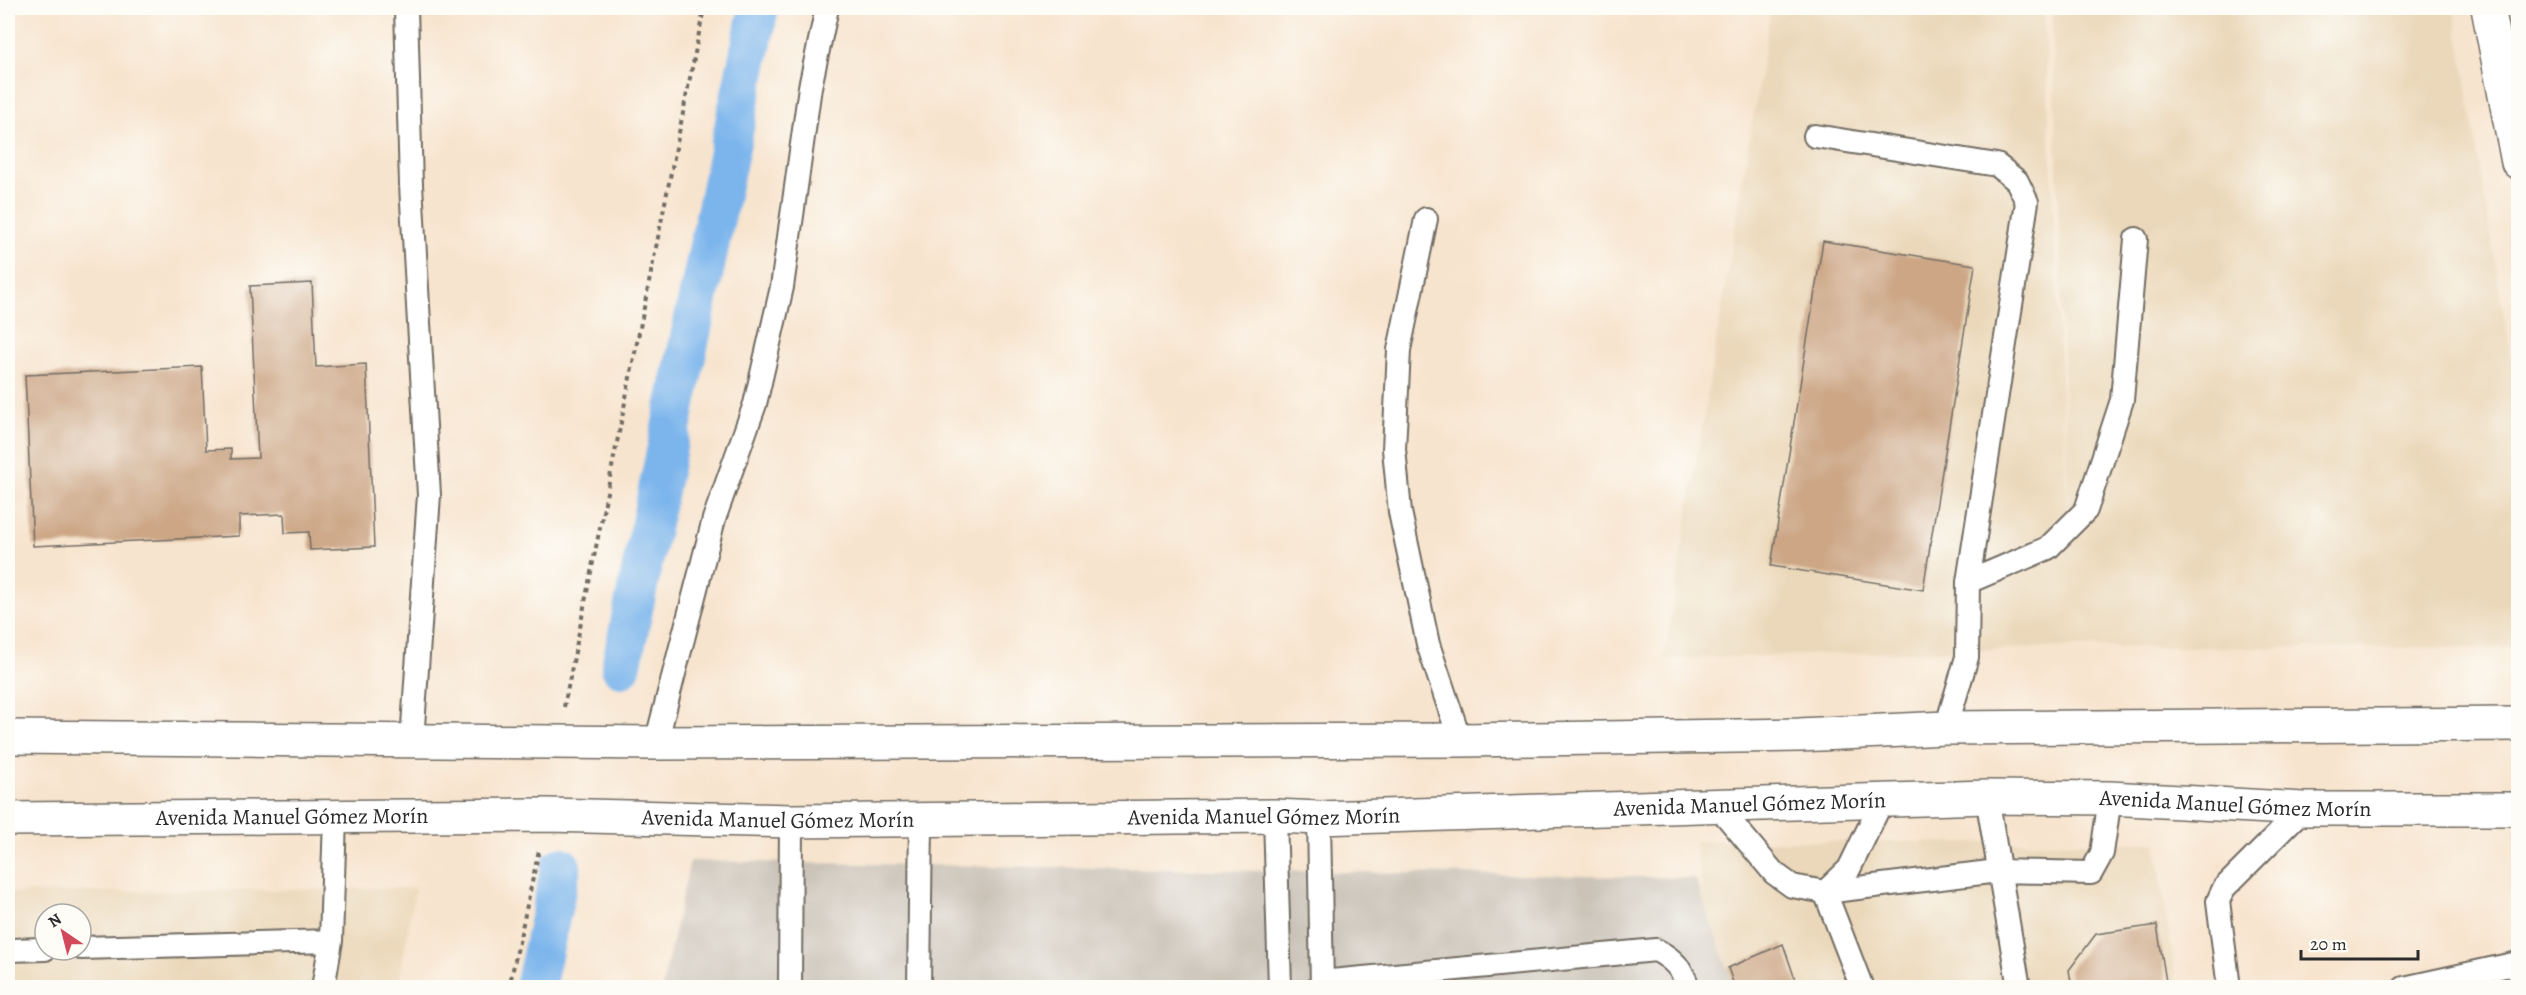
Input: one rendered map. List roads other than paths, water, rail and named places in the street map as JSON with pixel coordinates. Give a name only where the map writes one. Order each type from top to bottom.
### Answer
[{"type":"main road","points":[[2488,8],[2518,162]]},
{"type":"main road","points":[[8,736],[656,743],[1460,740],[1799,735],[1946,728],[2518,724]]},
{"type":"main road","name":"Avenida Manuel Gómez Morín","points":[[8,819],[547,815],[791,821],[921,818],[1275,816],[1319,818],[1987,797],[2110,798],[2303,808],[2518,809]]},
{"type":"lane","points":[[406,8],[411,184],[429,495],[412,741]]},
{"type":"lane","points":[[656,743],[714,519],[755,404],[782,287],[810,87],[827,8]]},
{"type":"lane","points":[[1815,136],[1997,165],[2017,181],[2027,202],[1968,582],[1967,657],[1946,728]]},
{"type":"lane","points":[[1426,219],[1399,350],[1394,449],[1400,512],[1428,644],[1460,740]]},
{"type":"lane","points":[[1968,582],[2048,548],[2086,510],[2122,400],[2136,239]]},
{"type":"lane","points":[[1987,797],[2019,987]]},
{"type":"lane","points":[[1717,805],[1774,873],[1792,886],[1825,892],[1998,871],[2091,873],[2102,853],[2110,798]]},
{"type":"lane","points":[[1825,892],[1849,869],[1882,801]]},
{"type":"lane","points":[[2229,987],[2218,901],[2224,888],[2303,808]]},
{"type":"lane","points":[[1275,816],[1280,987]]},
{"type":"lane","points":[[323,987],[331,941],[335,817]]},
{"type":"lane","points":[[919,987],[921,818]]},
{"type":"lane","points":[[1319,818],[1322,985],[1656,950],[1671,958],[1682,972],[1688,987]]},
{"type":"lane","points":[[790,987],[791,821]]},
{"type":"lane","points":[[1825,892],[1862,987]]},
{"type":"lane","points":[[93,948],[331,941]]},
{"type":"lane","points":[[8,950],[33,949]]},
{"type":"lane","points":[[2404,987],[2518,963]]},
{"type":"waterway","points":[[621,667],[759,8]]},
{"type":"waterway","points":[[535,988],[561,867]]}]
